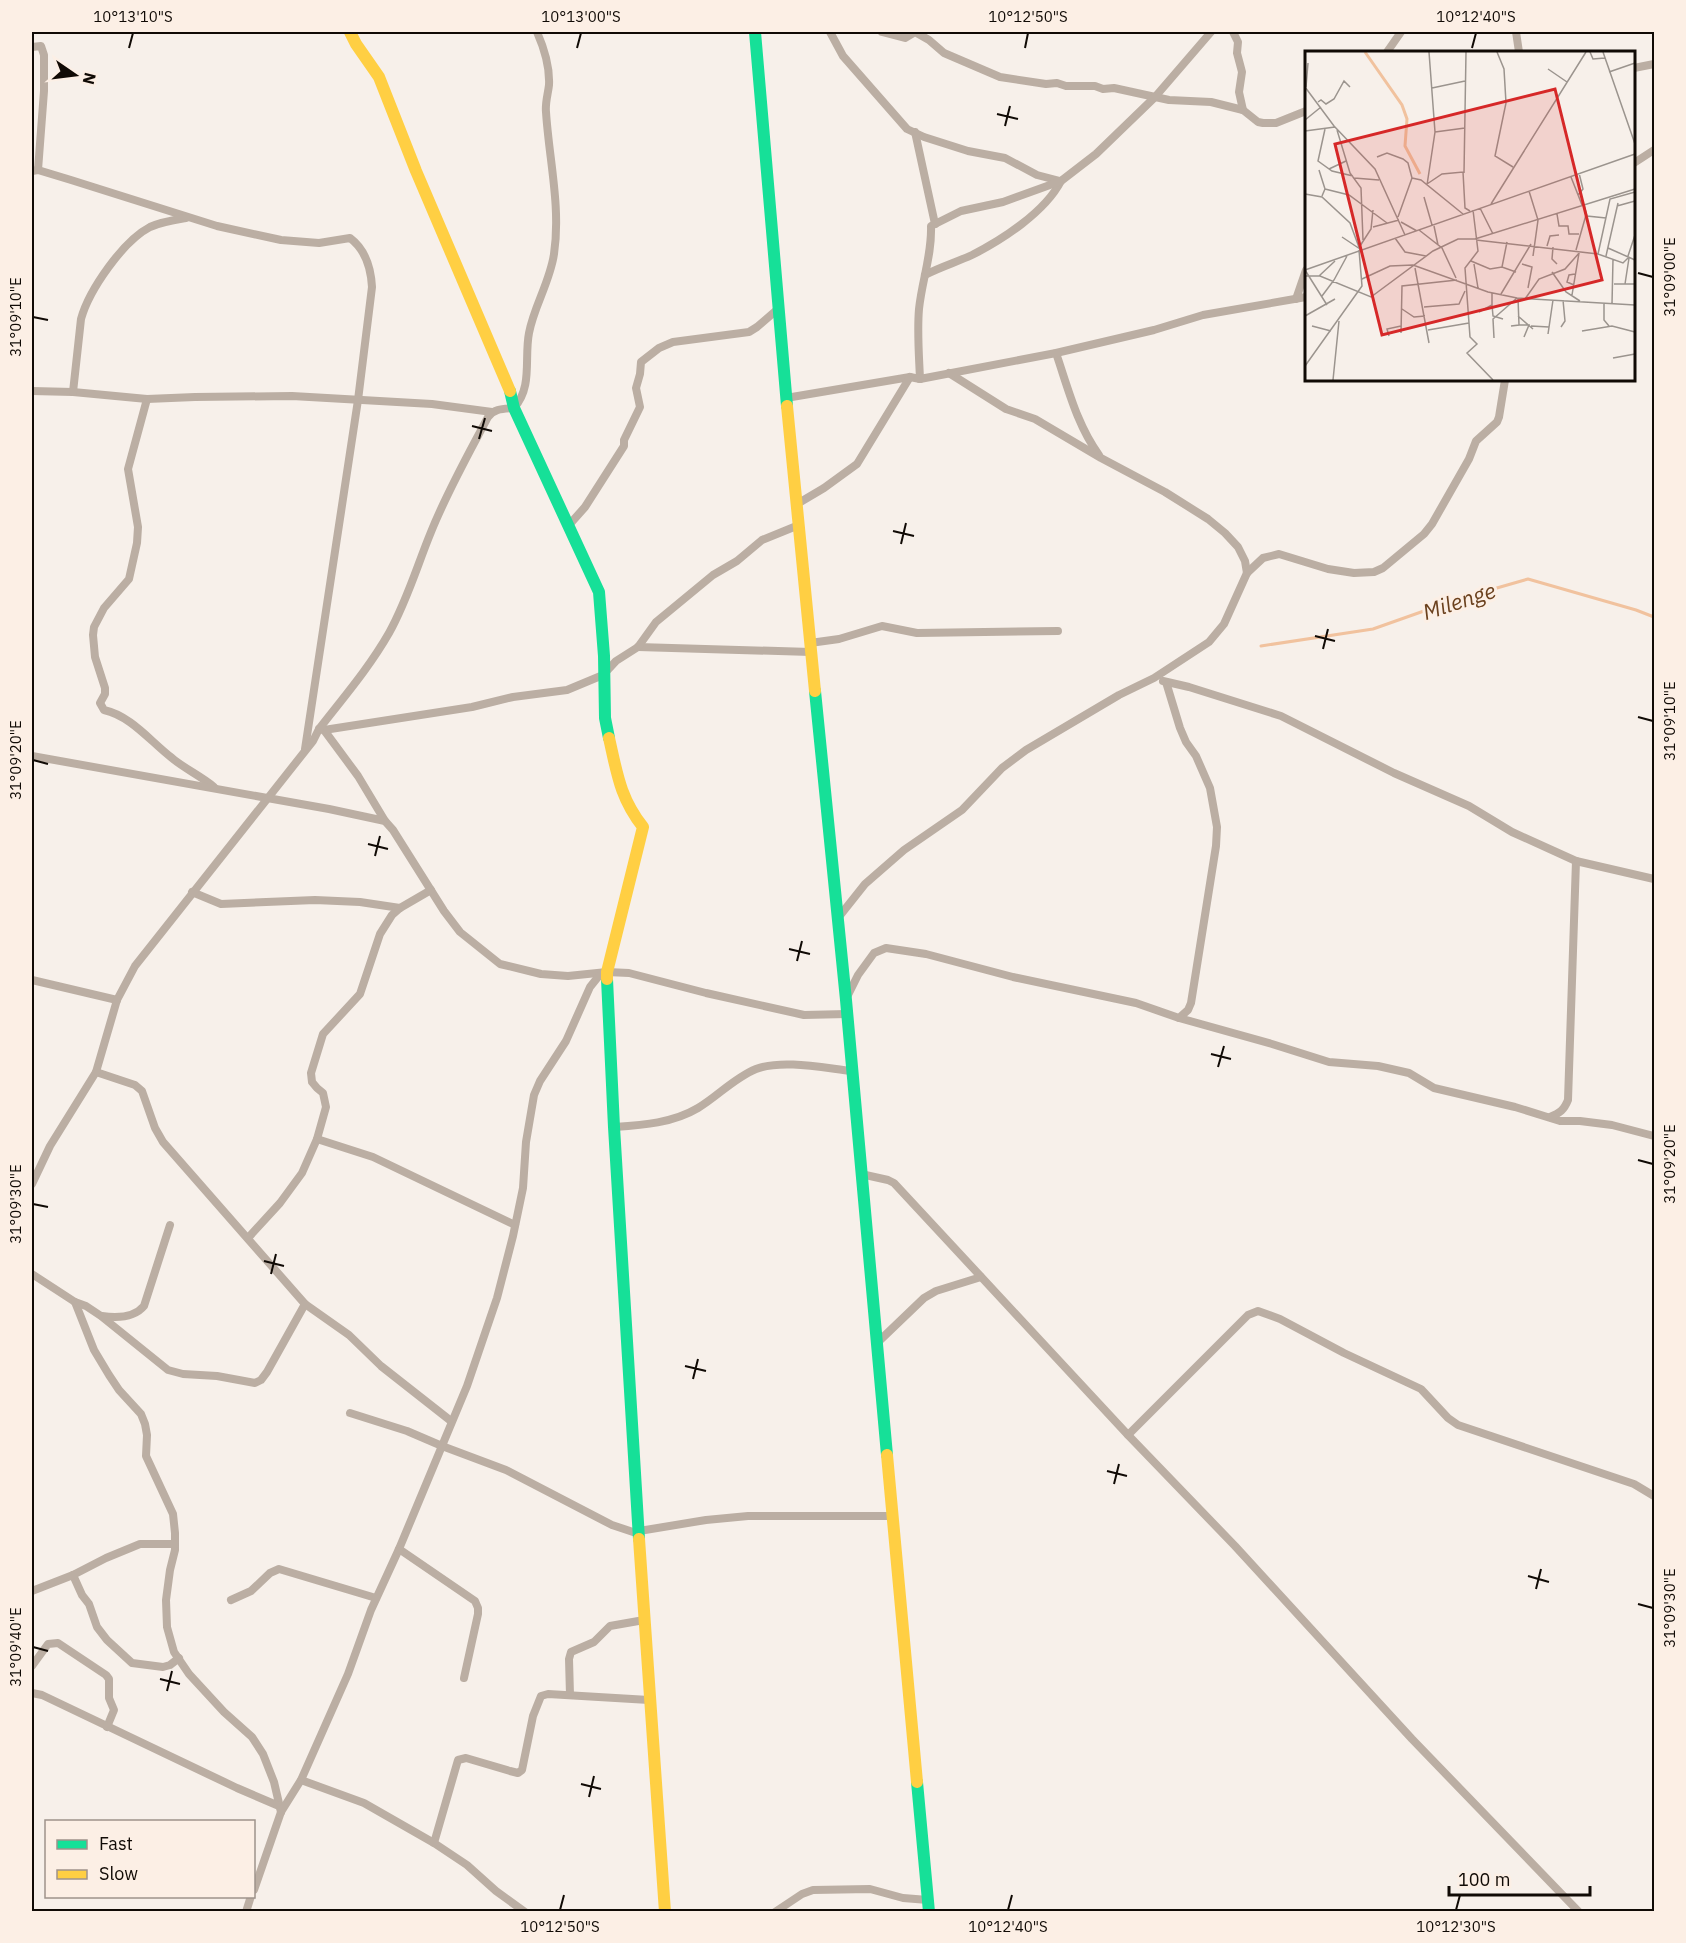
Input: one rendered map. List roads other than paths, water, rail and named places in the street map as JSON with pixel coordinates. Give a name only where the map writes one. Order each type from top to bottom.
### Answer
[{"type":"street","points":[[350,32],[387,95],[416,171],[509,386],[514,408],[599,592],[605,718],[621,790],[631,812],[643,827],[607,972],[614,1127],[649,1700],[665,1911]]},
{"type":"street","points":[[32,391],[73,392],[147,399],[195,396],[292,396],[432,404],[492,412],[514,408],[524,392],[528,335],[551,268],[556,233],[546,112],[549,71],[537,32]]},
{"type":"street","points":[[745,32],[756,37],[786,398],[846,1000],[929,1906],[870,1889],[813,1890],[802,1894],[775,1911]]},
{"type":"street","points":[[830,32],[843,56],[907,129],[968,151],[1005,158],[1037,175],[1061,181]]},
{"type":"street","points":[[882,32],[905,38],[915,32],[944,53],[1000,77],[1066,86],[1114,88],[1169,100],[1212,102],[1243,110],[1258,122],[1269,123],[1283,120],[1305,111]]},
{"type":"street","points":[[920,379],[918,324],[930,254],[931,226],[961,211],[1003,202],[1061,181],[1096,154],[1155,97],[1211,32]]},
{"type":"street","points":[[1233,32],[1238,42],[1237,53],[1242,72],[1239,92],[1243,110]]},
{"type":"street","points":[[1388,51],[1401,32]]},
{"type":"street","points":[[1516,32],[1519,51]]},
{"type":"street","points":[[32,47],[41,46],[44,55],[44,90],[35,171],[188,217],[281,240],[319,243],[350,238],[356,243],[371,270],[372,287],[358,400],[305,750]]},
{"type":"street","points":[[1635,68],[1654,64]]},
{"type":"street","points":[[915,132],[935,224]]},
{"type":"street","points":[[1635,162],[1654,150]]},
{"type":"street","points":[[925,275],[972,255],[1005,235],[1046,202],[1061,181]]},
{"type":"street","points":[[73,392],[81,319],[84,308],[100,282],[124,246],[139,234],[163,222],[188,217]]},
{"type":"street","points":[[1296,299],[1305,273]]},
{"type":"street","points":[[786,398],[910,377],[920,379],[1056,353],[1154,330],[1203,315],[1305,297]]},
{"type":"street","points":[[569,525],[585,507],[624,446],[624,440],[640,407],[636,388],[641,362],[659,348],[673,342],[749,332],[779,308]]},
{"type":"street","points":[[1056,353],[1081,425],[1089,442],[1101,458]]},
{"type":"street","points":[[949,373],[1006,409],[1035,418],[1208,519],[1238,547],[1245,561],[1247,573]]},
{"type":"street","points":[[796,504],[824,488],[857,464],[910,377]]},
{"type":"street","points":[[838,918],[865,884],[904,850],[962,810],[1002,768],[1026,750],[1119,695],[1154,678],[1216,635],[1224,624],[1247,573],[1263,558],[1279,554],[1328,569],[1354,573],[1374,572],[1383,568],[1424,534],[1432,524],[1469,459],[1476,441],[1497,422],[1504,381]]},
{"type":"street","points":[[147,399],[128,470],[138,527],[129,579],[104,608],[94,627],[95,657],[105,688],[105,694],[100,703],[104,710],[125,718],[173,760],[198,774],[216,789]]},
{"type":"street","points":[[32,1184],[50,1146],[96,1072],[117,1000],[135,966],[313,741],[372,661],[389,633],[406,600],[439,512],[492,412]]},
{"type":"street","points":[[321,730],[472,708],[513,697],[567,690],[603,675],[616,661],[638,647],[656,622],[713,575],[737,561],[762,540],[799,525]]},
{"type":"street","points":[[638,647],[811,648],[882,627],[917,633],[1058,632]]},
{"type":"street","points":[[1154,678],[1281,716],[1394,773],[1470,806],[1512,832],[1576,861],[1654,879]]},
{"type":"street","points":[[1166,682],[1180,728],[1210,788],[1217,827],[1191,1003],[1188,1010],[1179,1018]]},
{"type":"street","points":[[321,730],[358,776],[385,821],[460,932],[500,964],[522,971],[559,976],[607,972],[629,973],[804,1015],[847,1014]]},
{"type":"street","points":[[32,756],[385,821]]},
{"type":"street","points":[[1550,1117],[1565,1108],[1568,1100],[1576,861]]},
{"type":"street","points":[[248,1239],[280,1203],[302,1173],[318,1139],[326,1107],[323,1093],[312,1082],[311,1073],[323,1034],[360,994],[380,934],[392,915],[431,890]]},
{"type":"street","points":[[192,892],[221,904],[315,900],[360,902],[400,908]]},
{"type":"street","points":[[846,1000],[858,975],[874,953],[886,948],[926,954],[1013,977],[1115,999],[1329,1062],[1378,1066],[1409,1073],[1434,1088],[1560,1121],[1612,1125],[1654,1136]]},
{"type":"street","points":[[255,1887],[280,1809],[301,1780],[348,1674],[376,1598],[399,1549],[467,1386],[497,1298],[515,1225],[523,1188],[526,1142],[534,1095],[540,1081],[566,1041],[590,987],[598,977],[607,972]]},
{"type":"street","points":[[32,980],[117,1000]]},
{"type":"street","points":[[614,1127],[658,1123],[679,1117],[699,1108],[756,1069],[788,1065],[852,1071]]},
{"type":"street","points":[[96,1072],[135,1085],[142,1091],[162,1142],[305,1304],[349,1335],[381,1366],[451,1421]]},
{"type":"street","points":[[318,1139],[373,1157],[515,1225]]},
{"type":"street","points":[[861,1174],[894,1183],[1128,1435],[1235,1546],[1412,1739],[1579,1911]]},
{"type":"street","points":[[101,1316],[124,1316],[141,1310],[170,1225]]},
{"type":"street","points":[[32,1274],[75,1302],[87,1306],[168,1370],[255,1383],[261,1380],[267,1372],[305,1304]]},
{"type":"street","points":[[876,1344],[924,1298],[936,1291],[981,1277]]},
{"type":"street","points":[[75,1302],[94,1350],[119,1390],[141,1414],[145,1424],[146,1456],[172,1514],[175,1544],[168,1590],[167,1627],[174,1652],[189,1674],[224,1712],[252,1737],[263,1754],[274,1782],[280,1809]]},
{"type":"street","points":[[1128,1435],[1248,1314],[1258,1311],[1280,1319],[1344,1353],[1421,1389],[1448,1418],[1458,1425],[1601,1472],[1634,1484],[1654,1496]]},
{"type":"street","points":[[350,1413],[407,1431],[506,1470],[612,1525],[633,1532],[639,1529],[748,1516],[893,1516]]},
{"type":"street","points":[[32,1591],[140,1544],[175,1544]]},
{"type":"street","points":[[399,1549],[476,1601],[478,1614],[464,1678]]},
{"type":"street","points":[[231,1600],[251,1591],[270,1573],[279,1569],[376,1598]]},
{"type":"street","points":[[73,1575],[89,1604],[97,1627],[107,1640],[132,1663],[163,1666],[170,1665],[178,1658]]},
{"type":"street","points":[[570,1695],[569,1659],[571,1652],[594,1642],[610,1626],[645,1620]]},
{"type":"street","points":[[32,1666],[48,1644],[58,1643],[106,1675],[109,1679],[109,1698],[114,1710],[107,1727]]},
{"type":"street","points":[[32,1693],[42,1695],[280,1809]]},
{"type":"street","points":[[434,1843],[458,1760],[466,1758],[518,1773],[522,1770],[533,1716],[541,1696],[548,1694],[649,1700]]},
{"type":"street","points":[[301,1780],[364,1803],[434,1843],[467,1865],[496,1891],[525,1911]]},
{"type":"waterway","name":"Milenge","points":[[1261,646],[1373,629],[1455,600],[1528,579],[1654,617]]}]
